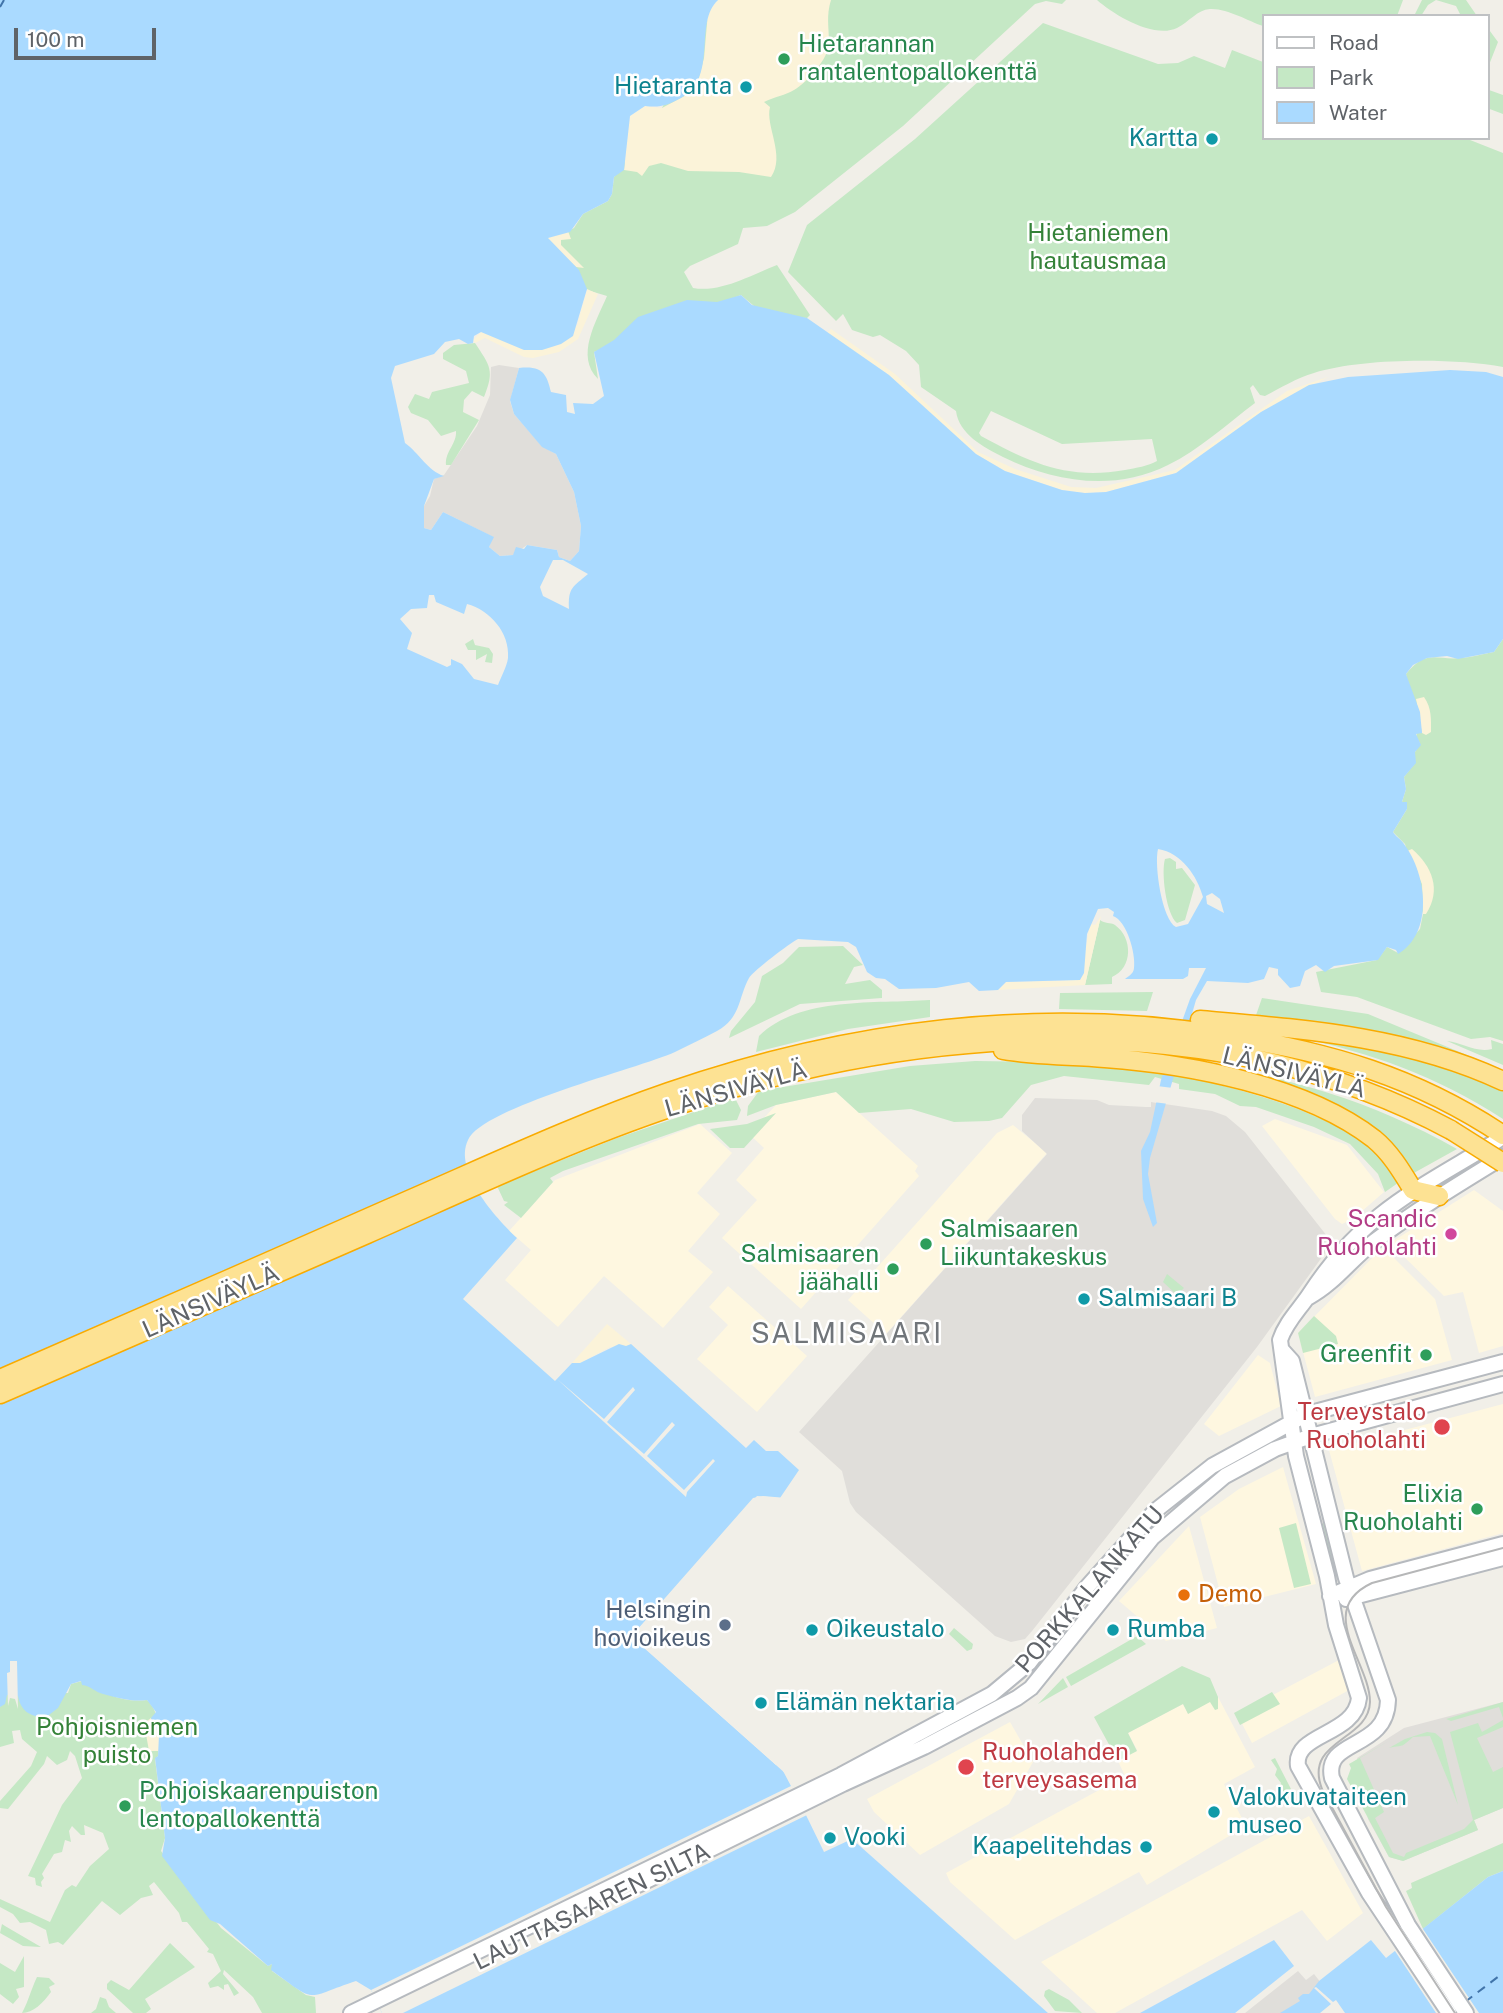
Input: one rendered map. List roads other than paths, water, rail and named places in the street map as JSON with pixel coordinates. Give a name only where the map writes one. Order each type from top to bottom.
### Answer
[{"type":"highway","points":[[1055,1022],[1130,1017],[1326,1033],[1422,1050],[1503,1081]]},
{"type":"highway","name":"LÄNSIVÄYLÄ","points":[[0,1394],[667,1093],[790,1056],[915,1032],[1055,1022],[1158,1026],[1305,1050],[1381,1071],[1474,1115],[1503,1136]]},
{"type":"highway","name":"LÄNSIVÄYLÄ","points":[[0,1380],[488,1173],[723,1091],[867,1058],[972,1045],[1104,1041],[1254,1059],[1373,1092],[1451,1130],[1503,1163]]},
{"type":"highway","points":[[972,1045],[1025,1054],[1108,1058],[1163,1065],[1276,1091],[1335,1115],[1376,1141],[1398,1166],[1413,1190],[1439,1196]]},
{"type":"main road","points":[[1465,2013],[1402,1929],[1369,1893],[1297,1763],[1303,1748],[1348,1721],[1357,1710],[1358,1690],[1331,1599],[1295,1441],[1282,1350],[1283,1330],[1348,1241],[1379,1213],[1503,1136]]},
{"type":"main road","points":[[1308,1297],[1323,1289],[1371,1244],[1439,1196],[1503,1157]]},
{"type":"main road","points":[[1282,1350],[1292,1361],[1307,1414],[1328,1514],[1386,1688],[1387,1717],[1377,1730],[1336,1756],[1331,1774],[1402,1929],[1449,2013]]},
{"type":"main road","name":"PORKKALANKATU","points":[[802,1799],[1010,1682],[1029,1663],[1138,1527],[1213,1466],[1307,1414],[1503,1362]]},
{"type":"main road","name":"PORKKALANKATU","points":[[802,1799],[924,1747],[1031,1688],[1152,1538],[1177,1514],[1225,1476],[1295,1441],[1503,1384]]},
{"type":"main road","points":[[1331,1599],[1490,1547]]},
{"type":"main road","points":[[1352,1592],[1503,1558]]},
{"type":"main road","name":"LAUTTASAAREN SILTA","points":[[351,2013],[376,2008],[802,1799]]},
{"type":"water","points":[[0,0],[718,0],[707,22],[703,64],[692,89],[672,102],[660,106],[645,106],[630,116],[624,170],[614,177],[612,194],[608,201],[583,214],[570,232],[548,238],[579,270],[587,289],[573,336],[561,344],[542,350],[524,350],[481,332],[474,336],[473,343],[468,344],[459,339],[445,342],[434,354],[395,366],[391,378],[405,443],[433,470],[444,476],[434,479],[424,506],[424,528],[431,530],[443,512],[494,537],[489,547],[500,556],[513,555],[516,547],[524,549],[527,545],[557,550],[559,557],[570,561],[579,551],[581,526],[574,492],[556,454],[542,447],[514,414],[510,400],[519,368],[534,368],[543,373],[551,392],[566,395],[567,412],[575,414],[573,403],[593,404],[604,396],[594,352],[614,340],[638,317],[687,300],[717,302],[741,295],[752,305],[807,318],[889,375],[976,454],[1005,471],[1062,490],[1085,493],[1106,492],[1176,473],[1261,412],[1309,385],[1348,377],[1450,370],[1486,372],[1503,377],[1503,639],[1494,652],[1458,659],[1447,656],[1427,658],[1413,665],[1406,674],[1420,712],[1422,733],[1416,734],[1421,745],[1415,752],[1416,763],[1404,777],[1406,789],[1402,802],[1407,802],[1407,809],[1393,832],[1412,856],[1422,886],[1422,918],[1417,932],[1410,944],[1398,954],[1396,950],[1387,947],[1378,960],[1334,966],[1325,972],[1316,965],[1305,971],[1300,986],[1290,988],[1278,975],[1278,969],[1269,967],[1264,979],[1248,983],[1207,981],[1196,1000],[1150,1158],[1148,1174],[1157,1223],[1153,1227],[1143,1199],[1141,1151],[1150,1132],[1161,1080],[1190,999],[1206,968],[1189,968],[1188,976],[1183,979],[1125,979],[1134,970],[1132,947],[1122,924],[1108,908],[1098,909],[1087,934],[1084,973],[1080,980],[1006,982],[998,990],[979,991],[969,982],[936,988],[899,989],[885,979],[876,978],[867,972],[856,947],[848,942],[798,939],[752,974],[745,985],[735,1014],[717,1031],[675,1052],[530,1102],[480,1127],[468,1140],[466,1166],[471,1179],[498,1219],[517,1238],[463,1299],[555,1381],[572,1363],[580,1363],[619,1344],[631,1344],[746,1448],[754,1440],[766,1451],[778,1451],[799,1470],[780,1498],[757,1496],[637,1631],[636,1640],[786,1774],[824,1852],[852,1839],[1048,2013],[382,2013],[371,1990],[356,1981],[319,1994],[305,1993],[271,1970],[272,1964],[268,1966],[220,1924],[210,1920],[162,1856],[165,1838],[155,1758],[158,1756],[159,1735],[151,1718],[156,1712],[147,1700],[130,1700],[103,1694],[82,1685],[81,1681],[71,1684],[58,1708],[45,1718],[27,1712],[18,1696],[7,1695],[5,1704],[0,1707]],"holes":[[[553,560],[563,560],[588,574],[572,588],[569,609],[543,596],[540,587]],[[429,595],[434,595],[436,602],[464,614],[467,604],[491,617],[502,632],[508,649],[508,658],[498,685],[474,679],[462,664],[451,659],[451,665],[447,667],[407,649],[412,633],[400,619],[411,609],[427,608]],[[1158,849],[1174,855],[1197,881],[1203,897],[1188,924],[1176,927],[1167,914],[1160,891]],[[1212,893],[1220,899],[1224,913],[1207,904],[1206,896]]]},
{"type":"water","points":[[1503,1871],[1503,2013],[1280,2013],[1300,2001],[1298,1998],[1303,1994],[1309,1994],[1319,1981],[1371,1940],[1386,1958],[1488,1877]]},
{"type":"water","points":[[1274,1940],[1294,1966],[1235,2013],[1140,2013]]},
{"type":"tram line","points":[[1455,2013],[1386,1907],[1322,1789],[1319,1773],[1321,1760],[1359,1725],[1367,1715],[1370,1702],[1368,1687],[1349,1638],[1346,1622],[1347,1607],[1355,1594],[1372,1583],[1503,1548]]},
{"type":"place","name":"Hietarannan rantalentopallokenttä","points":[[784,59]]},
{"type":"place","name":"Hietaranta","points":[[746,87]]},
{"type":"place","name":"Kartta","points":[[1212,139]]},
{"type":"place","name":"Scandic Ruoholahti","points":[[1451,1234]]},
{"type":"place","name":"Salmisaaren Liikuntakeskus","points":[[926,1244]]},
{"type":"place","name":"Salmisaaren jäähalli","points":[[893,1269]]},
{"type":"place","name":"Salmisaari B","points":[[1084,1299]]},
{"type":"place","name":"Greenfit","points":[[1426,1355]]},
{"type":"place","name":"Terveystalo Ruoholahti","points":[[1442,1427]]},
{"type":"place","name":"Elixia Ruoholahti","points":[[1477,1509]]},
{"type":"place","name":"Demo","points":[[1184,1595]]},
{"type":"place","name":"Helsingin hovioikeus","points":[[725,1625]]},
{"type":"place","name":"Oikeustalo","points":[[812,1630]]},
{"type":"place","name":"Rumba","points":[[1113,1630]]},
{"type":"place","name":"Elämän nektaria","points":[[761,1703]]},
{"type":"place","name":"Ruoholahden terveysasema","points":[[966,1767]]},
{"type":"place","name":"Pohjoiskaarenpuiston lentopallokenttä","points":[[125,1806]]},
{"type":"place","name":"Valokuvataiteen museo","points":[[1214,1812]]},
{"type":"place","name":"Vooki","points":[[830,1838]]},
{"type":"place","name":"Kaapelitehdas","points":[[1146,1847]]},
{"type":"district","name":"SALMISAARI","points":[[847,1334]]},
{"type":"park label","name":"Hietaniemen hautausmaa","points":[[1098,248]]},
{"type":"park label","name":"Pohjoisniemen puisto","points":[[117,1742]]}]
